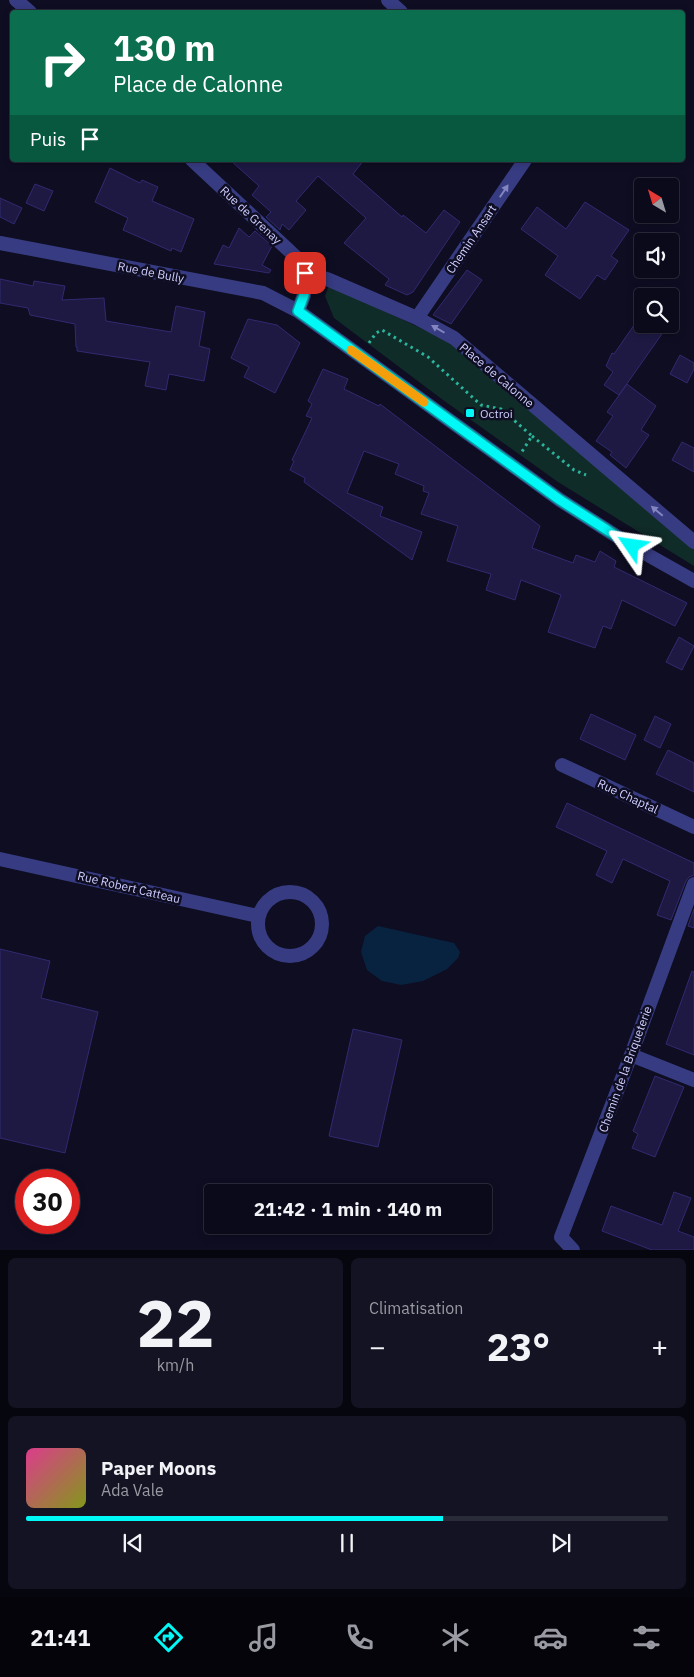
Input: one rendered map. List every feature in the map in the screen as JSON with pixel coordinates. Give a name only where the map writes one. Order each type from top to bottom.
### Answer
[{"type":"street","points":[[16,0],[28,10]]},
{"type":"street","points":[[388,0],[399,10]]},
{"type":"street","name":"Rue de Grenay","points":[[194,162],[296,257],[305,273]]},
{"type":"street","name":"Chemin Ansart","points":[[417,318],[524,162]]},
{"type":"street","name":"Rue de Bully","points":[[0,243],[263,293],[298,311],[560,500],[694,581]]},
{"type":"street","points":[[298,311],[304,295],[305,273]]},
{"type":"street","name":"Place de Calonne","points":[[305,273],[327,279],[417,318],[454,338],[694,542]]},
{"type":"street","name":"Rue Chaptal","points":[[562,765],[694,827]]},
{"type":"street","name":"Rue Robert Catteau","points":[[0,859],[258,916]]},
{"type":"street","name":"Chemin de la Briqueterie","points":[[573,1250],[561,1237],[694,884]]},
{"type":"street","points":[[290,891],[304,894],[315,903],[322,916],[321,931],[315,944],[304,953],[290,956],[275,953],[264,944],[258,931],[258,916],[264,903],[276,894],[290,891]]},
{"type":"street","points":[[631,1055],[694,1080]]},
{"type":"path","points":[[359,355],[376,333],[382,330],[428,356],[481,405],[502,409],[532,436],[512,466]]},
{"type":"green space","points":[[329,285],[450,342],[694,548],[694,566],[558,482],[443,400],[334,318],[325,296]]},
{"type":"water","points":[[378,926],[454,943],[460,952],[458,958],[447,969],[423,981],[401,985],[382,981],[367,970],[361,952],[365,936]]},
{"type":"building","points":[[232,162],[362,162],[353,174],[402,217],[403,215],[426,233],[444,210],[460,222],[413,292],[407,295],[385,285],[389,279],[344,243],[366,218],[318,176],[296,201],[306,210],[289,230],[282,224],[280,230],[266,217],[271,212],[252,195],[259,186]]},
{"type":"building","points":[[110,168],[140,183],[142,180],[158,187],[152,201],[194,219],[181,252],[172,248],[171,251],[123,230],[128,218],[95,202]]},
{"type":"building","points":[[35,184],[53,191],[44,211],[26,203]]},
{"type":"building","points":[[0,198],[22,208],[14,224],[0,217]]},
{"type":"building","points":[[585,202],[629,230],[611,256],[618,261],[605,280],[597,275],[580,299],[545,275],[558,256],[521,229],[537,207],[566,229]]},
{"type":"building","points":[[239,228],[249,237],[255,231],[272,246],[262,265],[271,270],[269,273],[214,264],[223,245],[229,248]]},
{"type":"building","points":[[467,270],[482,280],[451,324],[433,315]]},
{"type":"building","points":[[0,279],[33,286],[34,281],[65,286],[62,300],[104,298],[106,321],[171,332],[176,306],[205,312],[199,346],[210,349],[204,381],[169,374],[166,390],[145,386],[150,362],[77,351],[75,324],[30,315],[28,308],[0,303]]},
{"type":"building","points":[[248,319],[277,325],[300,343],[275,393],[244,377],[249,367],[231,358]]},
{"type":"building","points":[[634,325],[634,333],[663,333],[619,395],[604,385],[613,372],[606,366],[612,353],[614,354]]},
{"type":"building","points":[[680,355],[694,363],[694,369],[687,383],[670,374]]},
{"type":"building","points":[[323,369],[348,379],[344,389],[379,406],[380,404],[540,526],[532,548],[573,563],[576,555],[595,562],[600,551],[616,561],[614,567],[687,603],[675,626],[622,600],[611,629],[603,626],[595,648],[548,632],[561,595],[521,580],[515,600],[486,590],[491,574],[447,561],[458,526],[421,514],[429,493],[423,491],[424,486],[395,474],[399,464],[364,451],[347,493],[383,507],[380,516],[422,532],[412,560],[304,482],[305,478],[290,470],[294,461],[292,460],[312,418],[306,416],[312,404],[308,401]]},
{"type":"building","points":[[627,384],[656,406],[641,430],[649,435],[626,468],[610,455],[612,452],[596,441],[613,416],[607,412]]},
{"type":"building","points":[[682,442],[694,448],[694,472],[672,460]]},
{"type":"building","points":[[679,637],[694,646],[682,670],[666,662]]},
{"type":"building","points":[[591,714],[636,735],[625,760],[580,739]]},
{"type":"building","points":[[655,716],[671,724],[660,748],[644,740]]},
{"type":"building","points":[[668,750],[694,763],[694,792],[656,774]]},
{"type":"building","points":[[567,803],[694,863],[694,875],[686,881],[671,920],[657,915],[670,881],[623,859],[612,883],[596,875],[607,851],[556,827]]},
{"type":"building","points":[[694,909],[694,928],[688,926]]},
{"type":"building","points":[[0,949],[50,961],[41,998],[98,1012],[65,1153],[0,1138]]},
{"type":"building","points":[[692,971],[694,972],[694,1055],[666,1044]]},
{"type":"building","points":[[353,1029],[402,1040],[378,1147],[329,1136]]},
{"type":"building","points":[[655,1076],[684,1087],[655,1157],[632,1148],[638,1134],[633,1131]]},
{"type":"building","points":[[674,1192],[691,1198],[678,1231],[694,1237],[694,1250],[652,1250],[602,1231],[611,1206],[662,1225]]},
{"type":"slow traffic","points":[[351,350],[424,402]]},
{"type":"place","name":"Octroi","points":[[470,413]]},
{"type":"route","points":[[305,273],[304,295],[298,311],[560,500],[632,546]]}]
